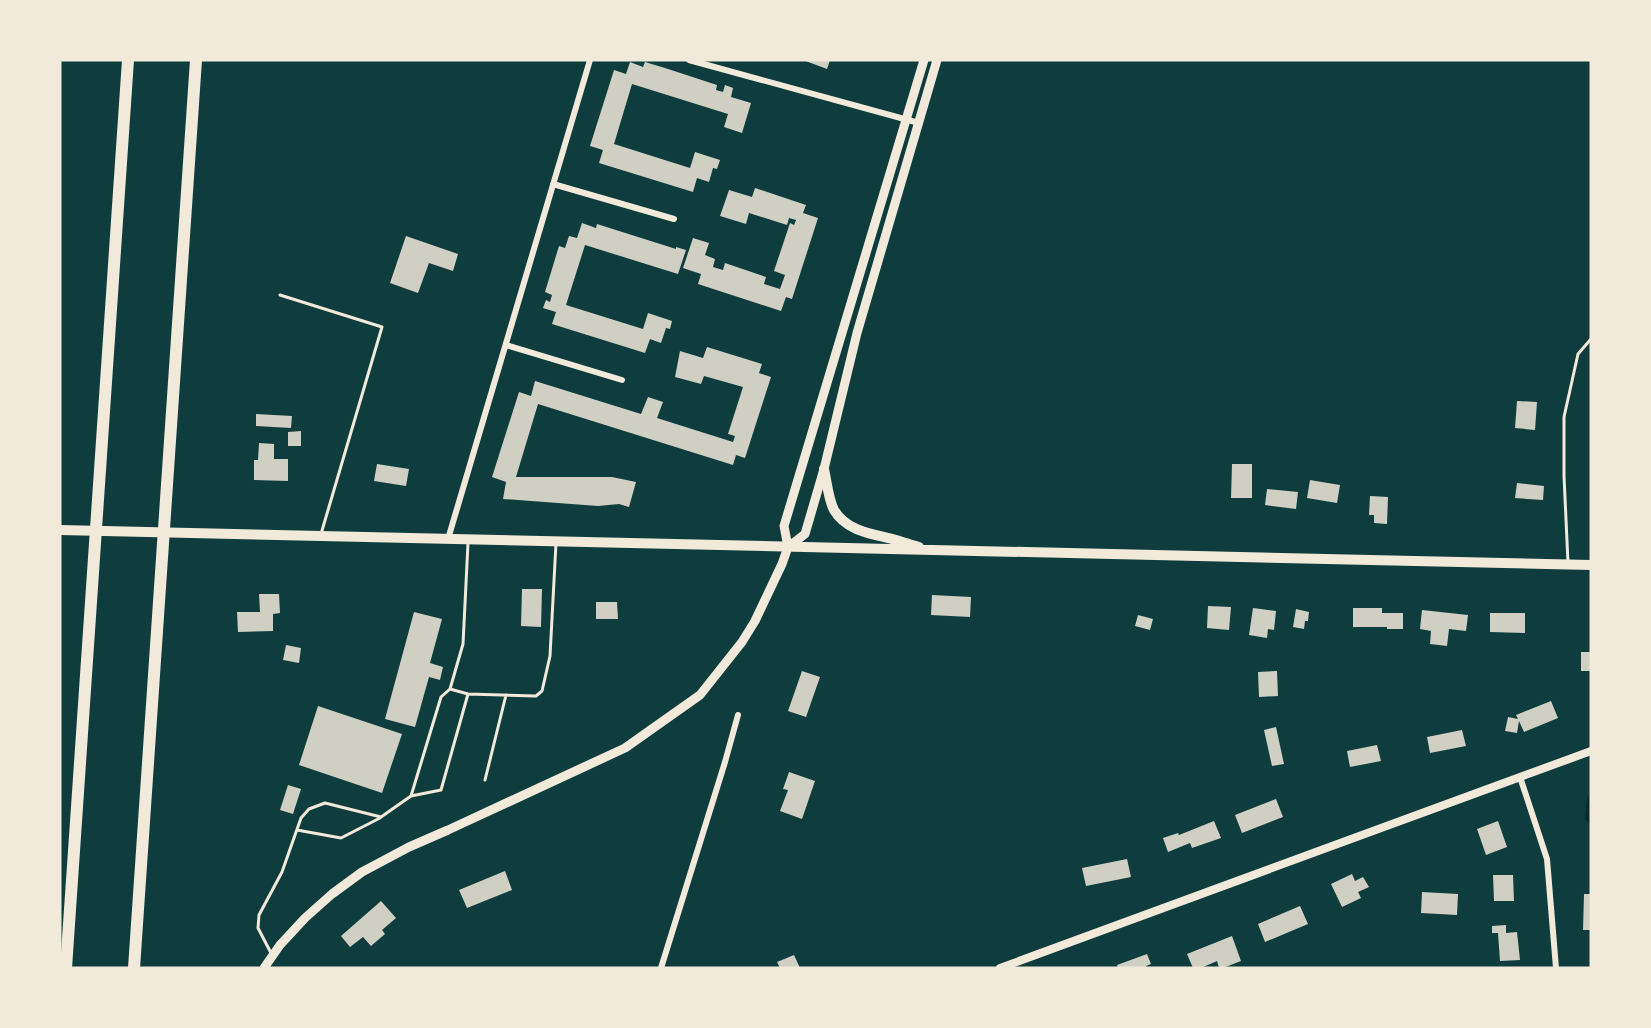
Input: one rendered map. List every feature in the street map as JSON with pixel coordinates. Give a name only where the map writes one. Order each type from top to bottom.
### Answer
[{"type":"highway","points":[[66,968],[128,60]]},
{"type":"highway","points":[[134,968],[196,60]]},
{"type":"main road","points":[[788,548],[784,526],[924,60]]},
{"type":"main road","points":[[264,968],[280,945],[305,918],[362,872],[409,847],[625,748],[700,695],[742,642],[755,621],[788,548],[805,534],[824,469],[857,333],[937,60]]},
{"type":"main road","points":[[824,469],[834,510],[843,521],[870,534],[930,551]]},
{"type":"main road","points":[[60,530],[1591,565]]},
{"type":"street","points":[[448,539],[590,60]]},
{"type":"street","points":[[689,60],[919,123]]},
{"type":"street","points":[[553,184],[674,219]]},
{"type":"street","points":[[506,345],[622,380]]},
{"type":"street","points":[[661,968],[726,762],[738,715]]},
{"type":"street","points":[[1000,968],[1591,750]]},
{"type":"street","points":[[1520,777],[1547,860],[1556,968]]},
{"type":"lane","points":[[280,295],[382,327],[321,535]]},
{"type":"lane","points":[[1568,565],[1564,417],[1578,354],[1591,339]]},
{"type":"lane","points":[[411,796],[441,697],[450,689],[463,644],[468,540]]},
{"type":"lane","points":[[450,689],[468,694],[536,696],[542,691],[550,656],[556,542]]},
{"type":"lane","points":[[297,830],[341,838],[381,817],[411,796],[441,790],[468,694]]},
{"type":"lane","points":[[485,780],[506,695]]},
{"type":"lane","points":[[273,956],[258,928],[259,915],[282,872],[302,818],[309,809],[325,803],[381,817]]},
{"type":"water","points":[[1591,791],[1591,825],[1585,819],[1587,799]]},
{"type":"building","points":[[803,60],[830,60],[827,69]]},
{"type":"building","points":[[630,62],[643,67],[645,62],[665,68],[717,85],[716,90],[723,92],[725,85],[733,88],[731,97],[751,103],[742,133],[724,127],[728,114],[632,84],[614,144],[690,168],[695,152],[720,160],[717,169],[713,168],[709,182],[697,178],[693,192],[599,163],[603,150],[590,146],[614,70],[626,74]]},
{"type":"building","points":[[755,188],[806,205],[803,213],[818,218],[792,299],[786,297],[781,311],[698,284],[701,274],[683,268],[693,238],[709,243],[705,255],[715,259],[713,267],[723,270],[725,263],[766,277],[764,284],[780,289],[785,275],[774,271],[790,223],[794,225],[796,220],[789,218],[787,225],[749,213],[746,224],[720,216],[729,190],[752,197]]},
{"type":"building","points":[[582,223],[596,228],[597,224],[676,249],[676,247],[686,250],[678,274],[585,245],[566,305],[643,329],[648,313],[672,321],[670,329],[666,328],[661,343],[650,339],[645,353],[552,324],[556,312],[543,308],[546,300],[550,302],[552,295],[545,292],[559,246],[565,248],[569,236],[577,238]]},
{"type":"building","points":[[406,236],[458,254],[453,271],[429,263],[418,293],[390,283]]},
{"type":"building","points":[[707,347],[762,364],[759,373],[771,377],[745,458],[736,455],[733,465],[538,404],[516,477],[612,477],[636,482],[629,507],[619,504],[598,506],[503,499],[506,482],[492,477],[519,392],[531,396],[535,381],[641,414],[648,397],[663,402],[657,418],[733,442],[735,436],[728,434],[743,387],[704,376],[701,384],[675,377],[680,351],[703,358]]},
{"type":"building","points":[[1517,401],[1537,402],[1535,430],[1515,428]]},
{"type":"building","points":[[256,414],[292,416],[291,428],[256,426]]},
{"type":"building","points":[[301,431],[301,446],[288,446],[288,432]]},
{"type":"building","points":[[259,443],[274,444],[274,459],[288,459],[288,481],[254,480],[254,460],[258,460]]},
{"type":"building","points":[[377,464],[409,469],[406,486],[374,481]]},
{"type":"building","points":[[1232,464],[1252,464],[1252,498],[1231,498]]},
{"type":"building","points":[[1310,480],[1340,485],[1337,503],[1307,498]]},
{"type":"building","points":[[1517,483],[1544,486],[1543,500],[1515,498]]},
{"type":"building","points":[[1267,489],[1298,492],[1296,509],[1265,505]]},
{"type":"building","points":[[1370,496],[1388,497],[1387,524],[1374,523],[1374,515],[1369,515]]},
{"type":"building","points":[[522,589],[542,589],[541,627],[521,626]]},
{"type":"building","points":[[259,594],[279,594],[280,613],[273,614],[273,631],[238,632],[237,612],[260,612]]},
{"type":"building","points":[[932,595],[971,597],[970,617],[931,615]]},
{"type":"building","points":[[596,602],[617,602],[618,619],[596,619]]},
{"type":"building","points":[[1208,606],[1231,607],[1229,630],[1207,628]]},
{"type":"building","points":[[1253,608],[1276,611],[1274,630],[1268,629],[1267,638],[1249,635]]},
{"type":"building","points":[[1353,608],[1382,608],[1382,613],[1403,613],[1403,629],[1353,627]]},
{"type":"building","points":[[1296,609],[1309,612],[1304,629],[1293,627]]},
{"type":"building","points":[[1422,610],[1468,615],[1466,631],[1449,629],[1447,646],[1430,644],[1431,631],[1420,629]]},
{"type":"building","points":[[414,612],[442,619],[430,663],[443,667],[440,680],[429,677],[415,727],[385,719]]},
{"type":"building","points":[[1490,613],[1525,613],[1525,633],[1490,632]]},
{"type":"building","points":[[1138,615],[1153,619],[1150,630],[1135,626]]},
{"type":"building","points":[[286,645],[301,648],[299,663],[283,660]]},
{"type":"building","points":[[1581,652],[1591,652],[1591,671],[1581,671]]},
{"type":"building","points":[[802,671],[820,677],[806,717],[788,711]]},
{"type":"building","points":[[1277,671],[1278,696],[1259,697],[1258,672]]},
{"type":"building","points":[[1551,701],[1558,718],[1524,732],[1519,721],[1517,733],[1505,731],[1508,717],[1518,719],[1516,715]]},
{"type":"building","points":[[318,706],[402,734],[382,793],[299,765]]},
{"type":"building","points":[[1276,727],[1284,764],[1272,766],[1264,730]]},
{"type":"building","points":[[1462,730],[1466,746],[1430,753],[1427,737]]},
{"type":"building","points":[[1377,745],[1381,761],[1350,767],[1347,751]]},
{"type":"building","points":[[789,772],[815,781],[802,819],[780,811],[788,790],[783,789]]},
{"type":"building","points":[[288,785],[301,789],[293,814],[280,810]]},
{"type":"building","points":[[1276,799],[1283,817],[1242,833],[1235,815]]},
{"type":"building","points":[[1214,821],[1221,838],[1192,848],[1190,843],[1168,852],[1163,838],[1178,833],[1179,835]]},
{"type":"building","points":[[1498,821],[1507,847],[1486,855],[1477,829]]},
{"type":"building","points":[[1127,859],[1131,877],[1086,886],[1082,868]]},
{"type":"building","points":[[505,871],[512,890],[467,908],[459,890]]},
{"type":"building","points":[[1352,874],[1355,881],[1363,877],[1369,887],[1358,892],[1361,898],[1342,907],[1331,884]]},
{"type":"building","points":[[1493,875],[1513,875],[1514,901],[1494,901]]},
{"type":"building","points":[[1422,892],[1458,894],[1457,915],[1421,913]]},
{"type":"building","points":[[1584,894],[1591,894],[1591,930],[1583,930]]},
{"type":"building","points":[[381,901],[396,918],[382,930],[385,934],[371,946],[363,937],[350,947],[341,936]]},
{"type":"building","points":[[1300,906],[1308,924],[1265,942],[1258,924]]},
{"type":"building","points":[[1506,925],[1506,933],[1517,932],[1520,960],[1500,961],[1498,933],[1492,933],[1492,926]]},
{"type":"building","points":[[1232,936],[1241,961],[1223,968],[1219,968],[1217,961],[1201,968],[1193,968],[1187,954]]},
{"type":"building","points":[[1147,954],[1151,964],[1146,966],[1147,968],[1118,968],[1117,965]]},
{"type":"building","points":[[794,955],[800,968],[780,968],[777,962]]}]
